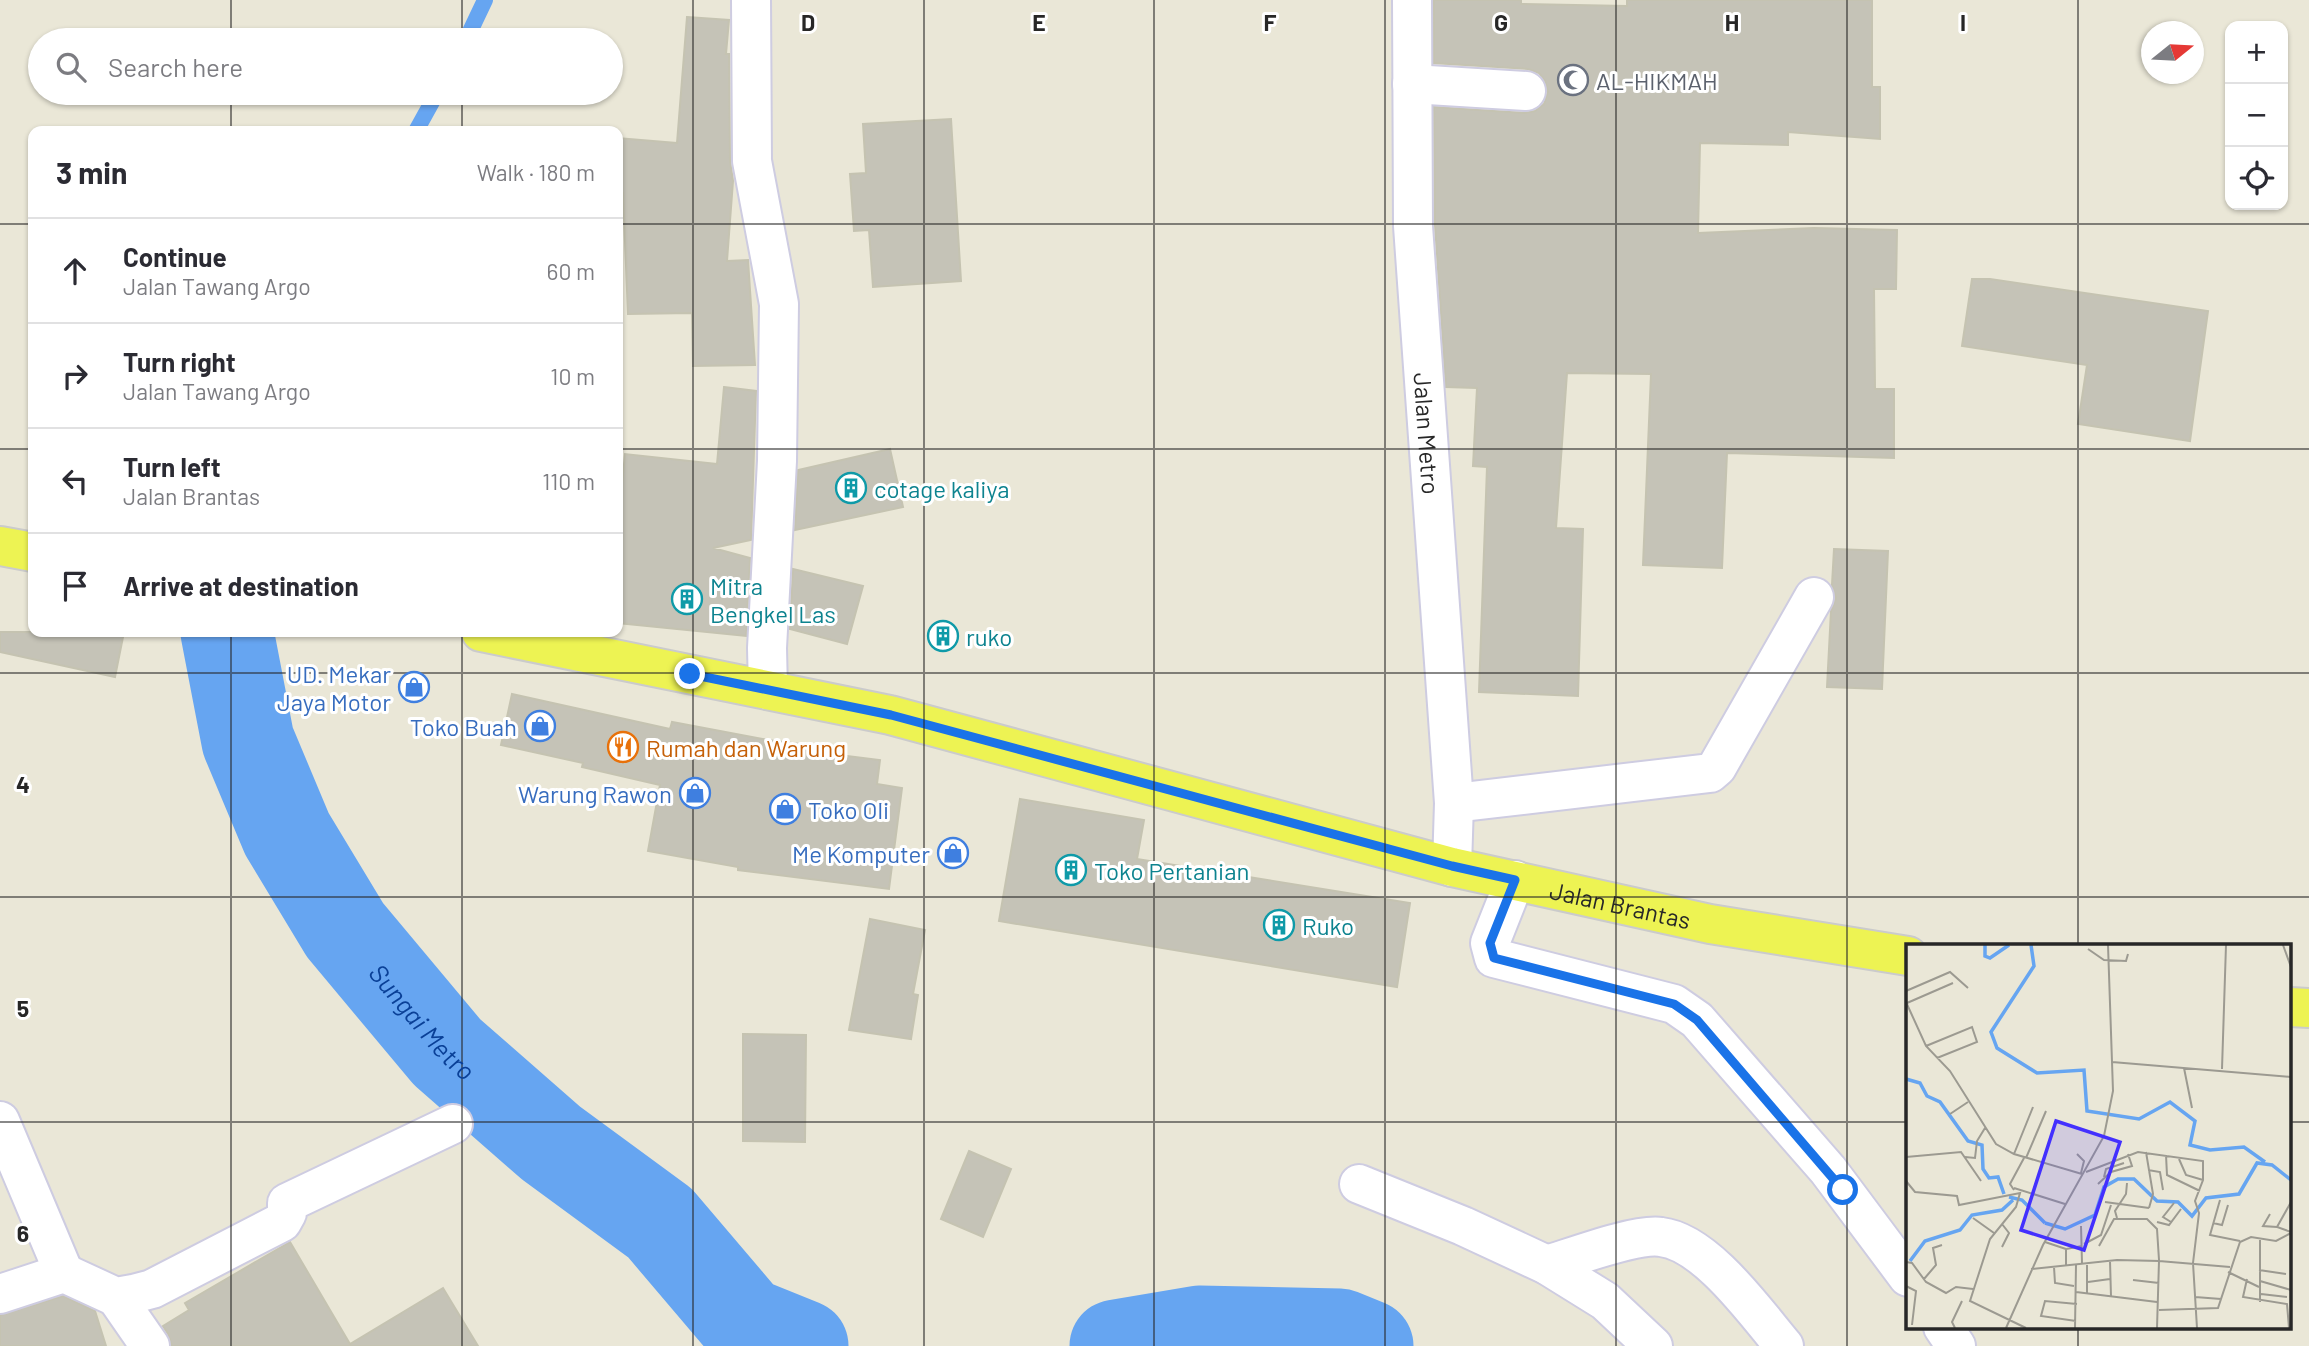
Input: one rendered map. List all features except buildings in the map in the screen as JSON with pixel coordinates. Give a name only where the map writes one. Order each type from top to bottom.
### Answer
[{"type":"main road","points":[[0,546],[28,551]]},
{"type":"main road","name":"Jalan Brantas","points":[[506,637],[891,715],[1452,866],[1710,924],[1906,956]]},
{"type":"street","points":[[751,0],[752,161],[779,304],[777,461],[767,648],[768,690]]},
{"type":"street","name":"Jalan Metro","points":[[1412,0],[1413,226],[1454,803],[1452,866]]},
{"type":"street","points":[[1412,84],[1526,91]]},
{"type":"street","points":[[1454,803],[1710,773],[1717,767],[1814,597]]},
{"type":"street","points":[[1515,880],[1490,943],[1494,958],[1674,1004],[1697,1020],[1828,1170],[1906,1274]]},
{"type":"street","points":[[0,1121],[64,1273],[116,1297],[150,1346]]},
{"type":"street","points":[[116,1297],[152,1289],[282,1222],[287,1203],[453,1124]]},
{"type":"street","points":[[1359,1184],[1463,1226],[1547,1265],[1605,1301],[1653,1346]]},
{"type":"street","points":[[1547,1265],[1643,1237],[1662,1237],[1680,1242],[1712,1264],[1784,1346]]},
{"type":"street","points":[[0,1294],[64,1273]]},
{"type":"street","points":[[1944,1328],[1956,1346]]},
{"type":"waterway","points":[[472,28],[485,0]]},
{"type":"waterway","points":[[419,126],[430,105]]},
{"type":"waterway","name":"Sungai Metro","points":[[228,637],[248,741],[287,834],[345,930],[447,1052],[551,1143],[660,1223],[745,1323],[802,1346]]},
{"type":"waterway","points":[[1116,1346],[1199,1332],[1340,1335],[1367,1346]]},
{"type":"place","name":"AL-HIKMAH","points":[[1573,80]]},
{"type":"place","name":"cotage kaliya","points":[[851,488]]},
{"type":"place","name":"Mitra Bengkel Las","points":[[687,599]]},
{"type":"place","name":"ruko","points":[[943,636]]},
{"type":"place","name":"UD. Mekar Jaya Motor","points":[[414,687]]},
{"type":"place","name":"Toko Buah","points":[[540,726]]},
{"type":"place","name":"Rumah dan Warung","points":[[623,747]]},
{"type":"place","name":"Warung Rawon","points":[[695,793]]},
{"type":"place","name":"Toko Oli","points":[[785,809]]},
{"type":"place","name":"Me Komputer","points":[[953,853]]},
{"type":"place","name":"Toko Pertanian","points":[[1071,870]]},
{"type":"place","name":"Ruko","points":[[1279,925]]},
{"type":"route","points":[[690,674],[891,715],[1452,866],[1515,880],[1490,943],[1494,958],[1674,1004],[1697,1020],[1843,1190]]}]
